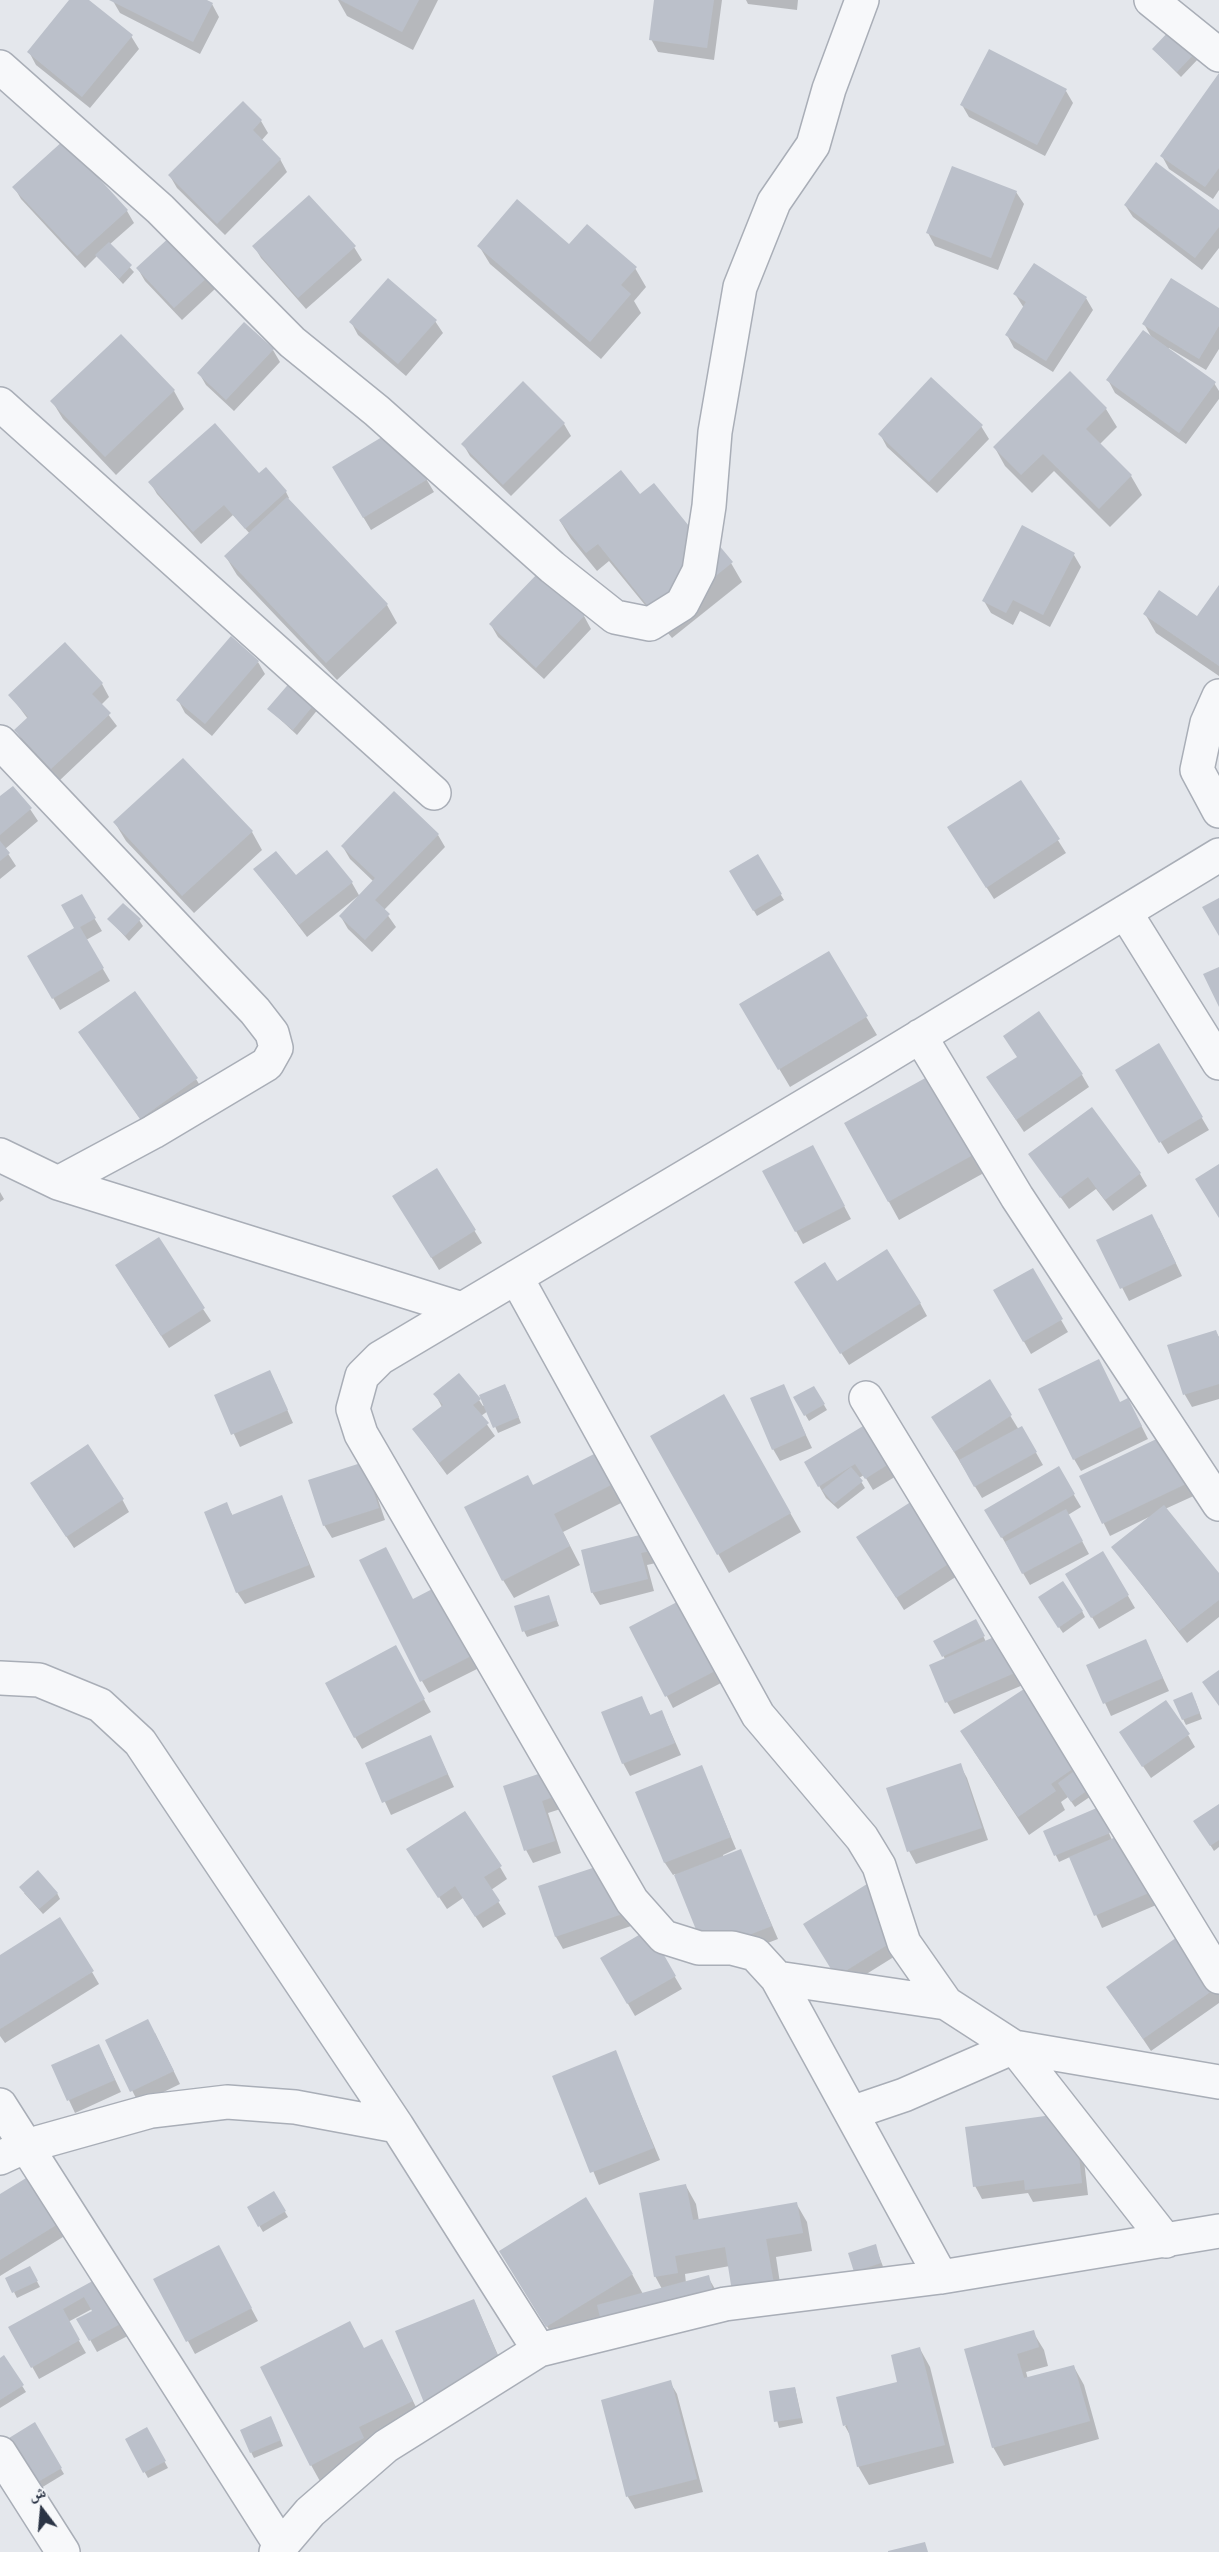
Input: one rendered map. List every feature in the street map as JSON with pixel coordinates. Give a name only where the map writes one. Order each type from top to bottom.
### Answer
[{"type":"street","points":[[0,67],[159,209],[292,342],[377,411],[552,567],[615,617],[650,624],[682,604],[699,571],[709,506],[716,422],[740,286],[774,202],[813,145],[829,89],[862,0]]},
{"type":"street","points":[[1151,0],[1219,55]]},
{"type":"street","points":[[0,404],[434,794]]},
{"type":"street","points":[[1219,696],[1207,723],[1197,770],[1219,811]]},
{"type":"street","points":[[0,742],[255,1011],[272,1033],[276,1048],[267,1064],[153,1132],[58,1184]]},
{"type":"street","points":[[941,2277],[777,1978],[755,1954],[732,1948],[699,1948],[664,1937],[632,1901],[361,1434],[353,1409],[362,1376],[380,1358],[1219,855]]},
{"type":"street","points":[[1125,912],[1219,1063]]},
{"type":"street","points":[[920,1036],[1017,1197],[1219,1504]]},
{"type":"street","points":[[0,1155],[58,1184],[462,1309]]},
{"type":"street","points":[[516,1277],[758,1715],[862,1838],[879,1866],[904,1943],[946,2003],[1014,2047],[1166,2241]]},
{"type":"street","points":[[866,1398],[1219,1977]]},
{"type":"street","points":[[0,1678],[39,1680],[100,1705],[140,1742],[397,2126],[539,2350]]},
{"type":"street","points":[[777,1978],[946,2003]]},
{"type":"street","points":[[851,2113],[904,2095],[1014,2047],[1219,2082]]},
{"type":"street","points":[[13,2152],[151,2110],[226,2102],[295,2107],[397,2126]]},
{"type":"street","points":[[0,2105],[13,2152],[279,2549],[310,2512],[386,2446],[539,2350],[725,2304],[941,2277],[1219,2231]]},
{"type":"street","points":[[0,2453],[63,2552]]},
{"type":"building","points":[[69,0],[89,0],[133,35],[82,97],[27,52]]},
{"type":"building","points":[[109,0],[207,0],[213,3],[193,42]]},
{"type":"building","points":[[340,0],[419,0],[402,32]]},
{"type":"building","points":[[654,0],[714,0],[707,48],[649,40]]},
{"type":"building","points":[[1172,28],[1197,51],[1177,72],[1152,49]]},
{"type":"building","points":[[989,49],[1067,89],[1037,145],[960,105]]},
{"type":"building","points":[[1219,73],[1219,168],[1205,187],[1160,156]]},
{"type":"building","points":[[243,101],[262,120],[253,130],[281,159],[217,224],[168,175]]},
{"type":"building","points":[[64,140],[128,210],[77,256],[12,187]]},
{"type":"building","points":[[1156,162],[1219,210],[1219,227],[1195,258],[1124,205]]},
{"type":"building","points":[[952,166],[1017,191],[991,258],[926,233]]},
{"type":"building","points":[[309,195],[356,246],[298,298],[252,246]]},
{"type":"building","points":[[517,199],[569,244],[587,224],[637,267],[621,285],[631,294],[590,342],[477,246]]},
{"type":"building","points":[[172,235],[210,275],[174,308],[136,268]]},
{"type":"building","points":[[109,242],[132,265],[119,279],[95,255]]},
{"type":"building","points":[[1034,263],[1087,297],[1046,361],[1005,335],[1026,302],[1013,294]]},
{"type":"building","points":[[388,278],[437,320],[398,364],[349,322]]},
{"type":"building","points":[[1171,278],[1219,308],[1219,326],[1199,359],[1142,324]]},
{"type":"building","points":[[244,322],[274,349],[226,400],[197,373]]},
{"type":"building","points":[[1143,330],[1216,382],[1179,433],[1106,380]]},
{"type":"building","points":[[121,334],[175,390],[105,457],[50,401]]},
{"type":"building","points":[[1070,371],[1107,408],[1086,429],[1132,475],[1099,509],[1043,454],[1021,475],[993,447]]},
{"type":"building","points":[[931,377],[983,425],[929,482],[878,434]]},
{"type":"building","points":[[523,381],[565,423],[503,485],[461,444]]},
{"type":"building","points":[[215,423],[259,473],[266,467],[287,491],[245,529],[224,505],[193,532],[148,482]]},
{"type":"building","points":[[397,428],[428,479],[363,518],[332,467]]},
{"type":"building","points":[[621,470],[640,494],[654,483],[689,526],[697,519],[733,562],[660,621],[598,544],[586,553],[559,520]]},
{"type":"building","points":[[287,497],[388,604],[326,663],[224,556]]},
{"type":"building","points":[[1022,525],[1075,553],[1043,615],[1013,600],[1006,613],[982,601]]},
{"type":"building","points":[[539,572],[585,615],[536,668],[489,624]]},
{"type":"building","points":[[1219,585],[1219,666],[1143,614],[1159,590],[1197,616]]},
{"type":"building","points":[[231,636],[259,661],[205,724],[176,700]]},
{"type":"building","points":[[65,642],[103,683],[92,694],[111,713],[51,769],[14,730],[28,717],[8,695]]},
{"type":"building","points":[[292,680],[317,701],[293,730],[267,709]]},
{"type":"building","points":[[183,758],[253,831],[182,896],[113,822]]},
{"type":"building","points":[[1021,780],[1060,839],[986,888],[947,827]]},
{"type":"building","points":[[13,786],[32,808],[0,835],[0,796]]},
{"type":"building","points":[[394,791],[439,834],[375,900],[390,914],[365,940],[339,916],[375,878],[341,846]]},
{"type":"building","points":[[0,841],[10,853],[0,861]]},
{"type":"building","points":[[327,850],[353,882],[299,925],[253,869],[276,851],[296,875]]},
{"type":"building","points":[[758,854],[782,894],[753,911],[729,871]]},
{"type":"building","points":[[82,894],[96,918],[80,927],[104,968],[52,999],[27,956],[74,928],[61,905]]},
{"type":"building","points":[[1219,898],[1219,936],[1202,907]]},
{"type":"building","points":[[123,903],[141,919],[125,936],[107,919]]},
{"type":"building","points":[[829,951],[868,1016],[778,1070],[739,1004]]},
{"type":"building","points":[[1219,967],[1219,1007],[1203,974]]},
{"type":"building","points":[[135,991],[198,1078],[140,1119],[78,1032]]},
{"type":"building","points":[[1039,1011],[1083,1074],[1016,1120],[986,1077],[1017,1057],[1003,1036]]},
{"type":"building","points":[[1159,1043],[1203,1117],[1159,1143],[1115,1070]]},
{"type":"building","points":[[938,1071],[982,1150],[888,1202],[844,1123]]},
{"type":"building","points":[[1092,1107],[1141,1173],[1105,1200],[1088,1177],[1060,1198],[1028,1154]]},
{"type":"building","points":[[813,1145],[845,1206],[795,1232],[762,1171]]},
{"type":"building","points":[[1219,1164],[1219,1218],[1195,1179]]},
{"type":"building","points":[[437,1168],[476,1230],[431,1258],[392,1196]]},
{"type":"building","points":[[1152,1214],[1176,1263],[1120,1289],[1096,1240]]},
{"type":"building","points":[[159,1237],[205,1308],[161,1336],[115,1265]]},
{"type":"building","points":[[887,1249],[921,1303],[840,1354],[794,1282],[825,1262],[837,1281]]},
{"type":"building","points":[[1033,1268],[1063,1319],[1023,1342],[993,1290]]},
{"type":"building","points":[[1216,1330],[1219,1338],[1219,1384],[1183,1395],[1167,1345]]},
{"type":"building","points":[[1099,1359],[1120,1402],[1128,1398],[1142,1426],[1073,1460],[1038,1389]]},
{"type":"building","points":[[270,1370],[288,1410],[231,1435],[214,1395]]},
{"type":"building","points":[[459,1373],[481,1399],[473,1405],[489,1423],[439,1463],[412,1429],[443,1405],[433,1394]]},
{"type":"building","points":[[990,1379],[1012,1415],[954,1452],[931,1417]]},
{"type":"building","points":[[505,1384],[519,1417],[493,1428],[479,1395]]},
{"type":"building","points":[[784,1384],[806,1435],[772,1450],[750,1398]]},
{"type":"building","points":[[814,1386],[825,1404],[804,1416],[793,1397]]},
{"type":"building","points":[[724,1394],[791,1513],[717,1555],[650,1436]]},
{"type":"building","points":[[868,1423],[892,1462],[865,1479],[855,1464],[818,1487],[804,1462]]},
{"type":"building","points":[[1022,1426],[1037,1452],[974,1487],[959,1460]]},
{"type":"building","points":[[1169,1433],[1192,1481],[1102,1524],[1079,1476]]},
{"type":"building","points":[[88,1444],[124,1499],[66,1537],[30,1483]]},
{"type":"building","points":[[598,1452],[613,1484],[554,1514],[570,1546],[502,1581],[464,1507],[528,1475],[533,1485]]},
{"type":"building","points":[[364,1462],[379,1508],[323,1526],[308,1480]]},
{"type":"building","points":[[1059,1466],[1075,1494],[1001,1538],[984,1510]]},
{"type":"building","points":[[851,1467],[863,1481],[834,1504],[822,1490]]},
{"type":"building","points":[[282,1495],[309,1565],[236,1593],[204,1512],[227,1502],[232,1515]]},
{"type":"building","points":[[920,1496],[959,1557],[896,1598],[856,1537]]},
{"type":"building","points":[[1164,1505],[1219,1573],[1219,1600],[1179,1631],[1111,1547]]},
{"type":"building","points":[[1066,1509],[1083,1541],[1022,1574],[1005,1542]]},
{"type":"building","points":[[655,1531],[659,1549],[641,1553],[648,1579],[591,1593],[581,1550]]},
{"type":"building","points":[[386,1547],[413,1599],[440,1585],[475,1654],[420,1682],[359,1560]]},
{"type":"building","points":[[1103,1551],[1129,1595],[1091,1618],[1065,1574]]},
{"type":"building","points":[[1063,1581],[1083,1611],[1058,1628],[1038,1597]]},
{"type":"building","points":[[702,1589],[738,1659],[665,1697],[629,1627]]},
{"type":"building","points":[[549,1595],[557,1620],[522,1632],[514,1606]]},
{"type":"building","points":[[976,1619],[985,1636],[942,1657],[933,1641]]},
{"type":"building","points":[[1001,1634],[1017,1672],[945,1703],[929,1665]]},
{"type":"building","points":[[1146,1639],[1163,1678],[1103,1704],[1086,1665]]},
{"type":"building","points":[[396,1645],[425,1699],[354,1738],[325,1683]]},
{"type":"building","points":[[1219,1670],[1219,1706],[1202,1682]]},
{"type":"building","points":[[1030,1685],[1057,1724],[1049,1730],[1074,1768],[1051,1784],[1056,1791],[1018,1817],[960,1731]]},
{"type":"building","points":[[1192,1692],[1200,1713],[1182,1720],[1173,1700]]},
{"type":"building","points":[[642,1696],[650,1715],[662,1710],[675,1743],[622,1764],[601,1712]]},
{"type":"building","points":[[1166,1700],[1190,1734],[1142,1767],[1119,1732]]},
{"type":"building","points":[[431,1735],[448,1774],[382,1803],[365,1763]]},
{"type":"building","points":[[961,1763],[982,1828],[907,1852],[886,1788]]},
{"type":"building","points":[[702,1765],[731,1837],[664,1863],[635,1792]]},
{"type":"building","points":[[1081,1766],[1095,1785],[1071,1802],[1058,1783]]},
{"type":"building","points":[[556,1768],[564,1793],[542,1801],[555,1841],[524,1851],[503,1786]]},
{"type":"building","points":[[1219,1804],[1219,1840],[1210,1846],[1193,1821]]},
{"type":"building","points":[[1099,1807],[1110,1833],[1054,1856],[1043,1831]]},
{"type":"building","points":[[465,1811],[502,1866],[484,1877],[500,1901],[475,1917],[455,1886],[438,1898],[406,1849]]},
{"type":"building","points":[[1130,1831],[1156,1890],[1094,1916],[1069,1857]]},
{"type":"building","points":[[741,1849],[772,1926],[705,1952],[674,1875]]},
{"type":"building","points":[[620,1859],[637,1909],[555,1937],[538,1886]]},
{"type":"building","points":[[38,1870],[58,1893],[39,1909],[19,1887]]},
{"type":"building","points":[[883,1874],[916,1927],[836,1977],[803,1924]]},
{"type":"building","points":[[60,1917],[94,1971],[0,2029],[0,1955]]},
{"type":"building","points":[[1190,1928],[1219,1986],[1143,2039],[1106,1987]]},
{"type":"building","points":[[649,1929],[676,1976],[627,2004],[600,1958]]},
{"type":"building","points":[[148,2019],[174,2071],[130,2092],[105,2040]]},
{"type":"building","points":[[99,2044],[115,2080],[67,2101],[51,2065]]},
{"type":"building","points":[[616,2050],[654,2148],[590,2173],[552,2076]]},
{"type":"building","points":[[1074,2112],[1082,2183],[1025,2190],[1024,2180],[973,2187],[965,2127]]},
{"type":"building","points":[[36,2172],[66,2219],[0,2260],[0,2194]]},
{"type":"building","points":[[686,2184],[693,2220],[797,2202],[803,2233],[766,2239],[775,2290],[733,2298],[725,2247],[675,2256],[678,2273],[654,2277],[639,2193]]},
{"type":"building","points":[[274,2191],[286,2211],[258,2227],[247,2207]]},
{"type":"building","points":[[586,2197],[633,2274],[546,2327],[499,2251]]},
{"type":"building","points":[[876,2244],[881,2263],[854,2272],[848,2253]]},
{"type":"building","points":[[219,2245],[252,2308],[186,2342],[153,2279]]},
{"type":"building","points":[[30,2266],[38,2281],[12,2293],[5,2278]]},
{"type":"building","points":[[111,2271],[135,2316],[89,2341],[76,2319],[92,2311],[84,2297],[63,2309],[80,2340],[31,2368],[8,2327]]},
{"type":"building","points":[[709,2275],[716,2304],[604,2333],[597,2305]]},
{"type":"building","points":[[474,2299],[505,2373],[425,2405],[395,2331]]},
{"type":"building","points":[[350,2321],[364,2348],[382,2339],[413,2401],[359,2427],[364,2438],[310,2466],[260,2367]]},
{"type":"building","points":[[1034,2330],[1039,2347],[1017,2354],[1024,2378],[1074,2365],[1090,2421],[992,2448],[964,2349]]},
{"type":"building","points":[[920,2347],[945,2445],[857,2467],[847,2425],[843,2426],[836,2397],[897,2382],[891,2355]]},
{"type":"building","points":[[4,2355],[24,2385],[0,2400],[0,2358]]},
{"type":"building","points":[[671,2380],[697,2479],[626,2497],[601,2400]]},
{"type":"building","points":[[795,2387],[801,2418],[774,2422],[769,2391]]},
{"type":"building","points":[[271,2416],[281,2440],[250,2453],[240,2430]]},
{"type":"building","points":[[35,2422],[62,2468],[36,2483],[9,2438]]},
{"type":"building","points":[[147,2427],[166,2461],[143,2473],[125,2439]]},
{"type":"building","points":[[925,2542],[928,2552],[888,2552],[888,2551]]}]
